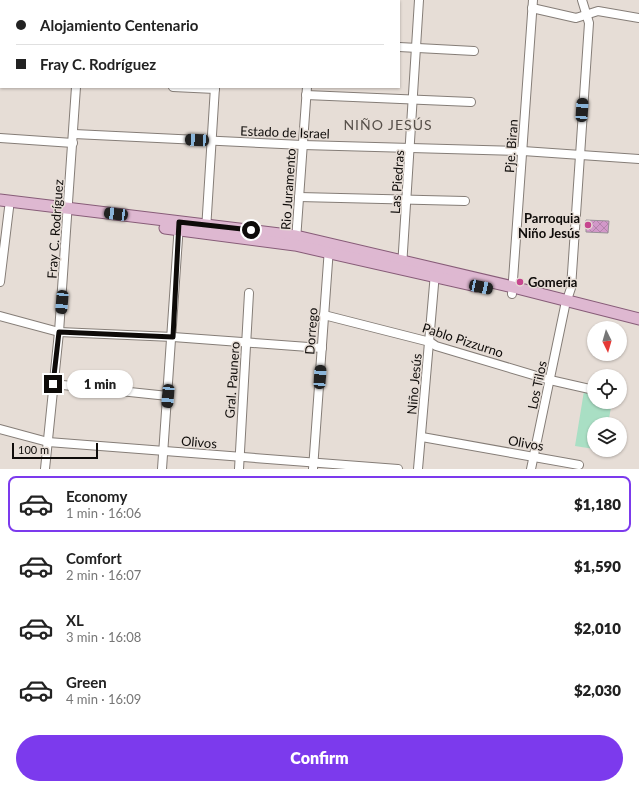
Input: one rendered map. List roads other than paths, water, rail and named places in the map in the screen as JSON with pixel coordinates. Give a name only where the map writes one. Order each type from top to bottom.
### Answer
[{"type":"main road","points":[[0,200],[69,211],[296,241],[639,319]]},
{"type":"main road","points":[[5,207],[69,211]]},
{"type":"main road","points":[[566,303],[639,325]]},
{"type":"street","name":"Las Piedras","points":[[403,265],[419,0]]},
{"type":"street","points":[[582,0],[588,15]]},
{"type":"street","points":[[533,4],[576,18],[598,12],[639,18]]},
{"type":"street","name":"Pje. Biran","points":[[513,290],[533,4]]},
{"type":"street","name":"Los Tilos","points":[[531,469],[566,303],[571,288],[589,23],[588,15]]},
{"type":"street","points":[[400,47],[474,51]]},
{"type":"street","name":"Fray C. Rodríguez","points":[[45,469],[59,332],[69,211],[76,88]]},
{"type":"street","points":[[206,229],[215,88]]},
{"type":"street","points":[[306,91],[471,102]]},
{"type":"street","name":"Rio Juramento","points":[[296,241],[306,91]]},
{"type":"street","name":"Estado de Israel","points":[[74,134],[303,145],[523,151],[639,158]]},
{"type":"street","points":[[0,138],[73,142]]},
{"type":"street","points":[[299,197],[407,201],[465,201]]},
{"type":"street","points":[[0,282],[5,207]]},
{"type":"street","points":[[162,469],[173,337],[179,226]]},
{"type":"street","name":"Dorrego","points":[[314,466],[329,248]]},
{"type":"street","name":"Niño Jesús","points":[[418,469],[422,437],[435,273]]},
{"type":"street","name":"Gral. Paunero","points":[[239,469],[249,293]]},
{"type":"street","name":"Pablo Pizzurno","points":[[324,315],[430,342],[436,346],[550,380],[587,388]]},
{"type":"street","points":[[0,316],[59,332],[173,337],[322,348]]},
{"type":"street","points":[[53,384],[168,396]]},
{"type":"street","name":"Olivos","points":[[0,429],[48,442],[163,451],[314,466],[398,469]]},
{"type":"street","name":"Olivos","points":[[422,437],[579,465]]},
{"type":"place","name":"Parroquia Niño Jesús","points":[[588,225]]},
{"type":"place","name":"Gomeria","points":[[520,282]]},
{"type":"district","name":"NIÑO JESÚS","points":[[388,124]]}]
